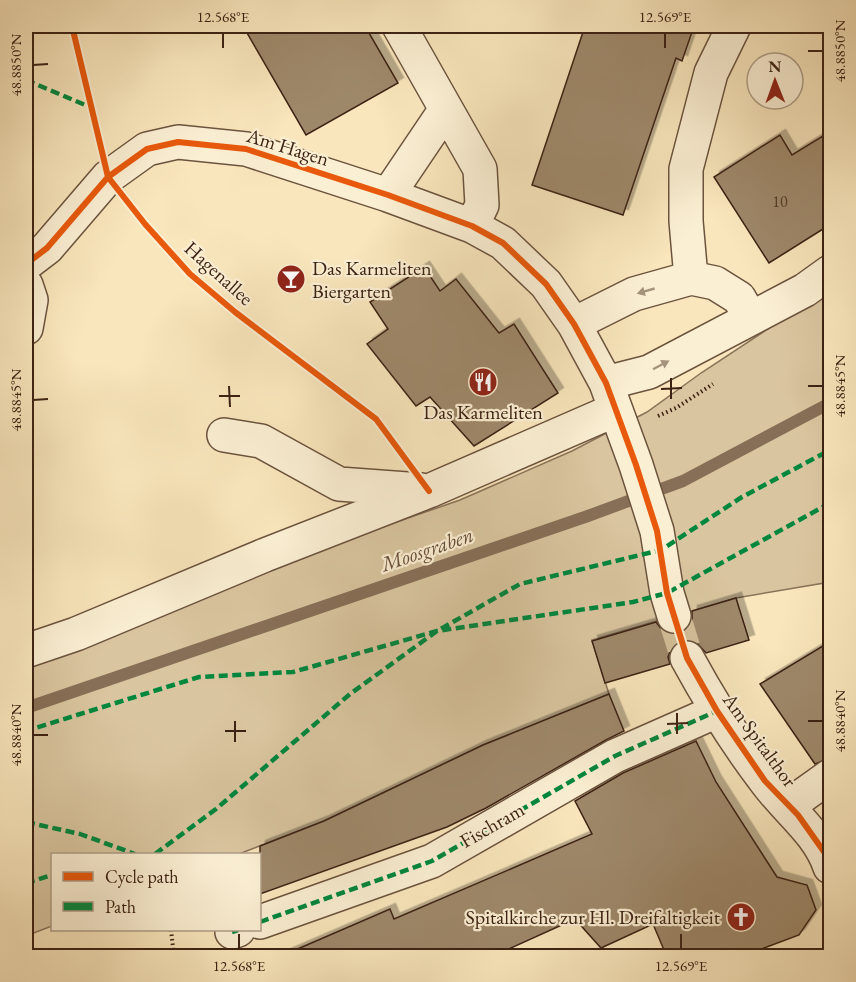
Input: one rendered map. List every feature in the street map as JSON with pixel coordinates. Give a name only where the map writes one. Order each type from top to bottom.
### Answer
[{"type":"street","points":[[399,26],[480,169],[482,205],[472,226]]},
{"type":"street","points":[[692,278],[686,221],[686,169],[711,73],[734,26]]},
{"type":"street","points":[[388,195],[446,109]]},
{"type":"street","name":"Am Hagen","points":[[26,264],[47,248],[108,177],[147,149],[178,142],[246,149],[388,195],[472,226],[503,243],[546,284],[574,324],[610,396]]},
{"type":"street","points":[[26,651],[76,634],[265,555],[429,491],[610,396],[750,317],[805,290],[831,272]]},
{"type":"street","points":[[574,324],[634,294],[692,278],[715,283],[739,298],[750,317]]},
{"type":"street","points":[[26,285],[31,300],[26,327]]},
{"type":"street","points":[[610,396],[636,465],[657,531],[667,593],[674,616]]},
{"type":"street","points":[[224,435],[261,441],[339,484],[429,491]]},
{"type":"street","name":"Am Spitalthor","points":[[687,658],[717,711],[765,781],[798,815],[827,856],[831,867]]},
{"type":"street","name":"Fischram","points":[[261,922],[432,861],[615,756],[717,711]]},
{"type":"street","points":[[788,806],[831,776]]},
{"type":"path","points":[[171,931],[174,957]]},
{"type":"shaded area","points":[[830,288],[830,582],[736,598],[592,640],[609,694],[483,745],[324,821],[242,853],[51,853],[51,926],[26,936],[26,662],[339,542],[460,500],[572,451],[647,412],[701,373]]},
{"type":"building","points":[[243,26],[365,26],[398,83],[306,135]]},
{"type":"building","points":[[585,26],[694,26],[682,61],[676,58],[623,215],[532,185]]},
{"type":"building","points":[[831,131],[831,224],[769,263],[714,177],[780,135],[792,155]]},
{"type":"building","points":[[424,267],[440,291],[456,279],[499,333],[514,324],[558,393],[474,446],[430,397],[416,406],[367,344],[388,329],[370,302]]},
{"type":"building","points":[[736,598],[749,640],[706,653],[696,642],[687,639],[678,641],[668,657],[670,664],[605,683],[592,641],[656,622],[662,630],[669,634],[679,634],[688,628],[692,620],[692,611]]},
{"type":"building","points":[[831,641],[831,758],[815,764],[760,684]]},
{"type":"building","points":[[609,694],[624,731],[486,808],[447,827],[261,894],[260,846],[324,821],[483,745]]},
{"type":"building","points":[[696,741],[716,782],[777,877],[807,885],[816,910],[799,935],[740,957],[667,957],[653,924],[601,948],[575,919],[491,957],[279,957],[390,909],[394,919],[592,834],[575,801],[623,773]]},
{"type":"waterway","name":"Moosgraben","points":[[26,708],[585,517],[683,481],[830,403]]},
{"type":"tunnel","points":[[674,616],[687,658]]},
{"type":"marked path","points":[[26,80],[90,107]]},
{"type":"marked path","points":[[156,853],[216,809],[350,694],[437,631],[520,584],[661,550],[742,497],[830,450]]},
{"type":"marked path","points":[[26,734],[32,729],[199,677],[293,672],[437,631],[633,602],[667,593],[830,503]]},
{"type":"marked path","points":[[261,922],[432,861],[615,756],[717,711]]},
{"type":"marked path","points":[[26,822],[80,834],[132,853]]},
{"type":"marked path","points":[[26,883],[51,875]]},
{"type":"cycle path","name":"Hagenallee","points":[[72,26],[108,177],[145,224],[190,274],[235,312],[376,419],[429,491]]},
{"type":"cycle path","points":[[26,264],[47,248],[108,177],[147,149],[178,142],[246,149],[388,195],[472,226],[503,243],[546,284],[574,324],[606,383],[657,531],[667,593],[687,658],[717,711],[765,781],[798,815],[827,856],[830,867]]},
{"type":"place","name":"Das Karmeliten Biergarten","points":[[291,279]]},
{"type":"place","name":"Das Karmeliten","points":[[483,382]]},
{"type":"place","name":"Spitalkirche zur Hl. Dreifaltigkeit","points":[[741,917]]}]
